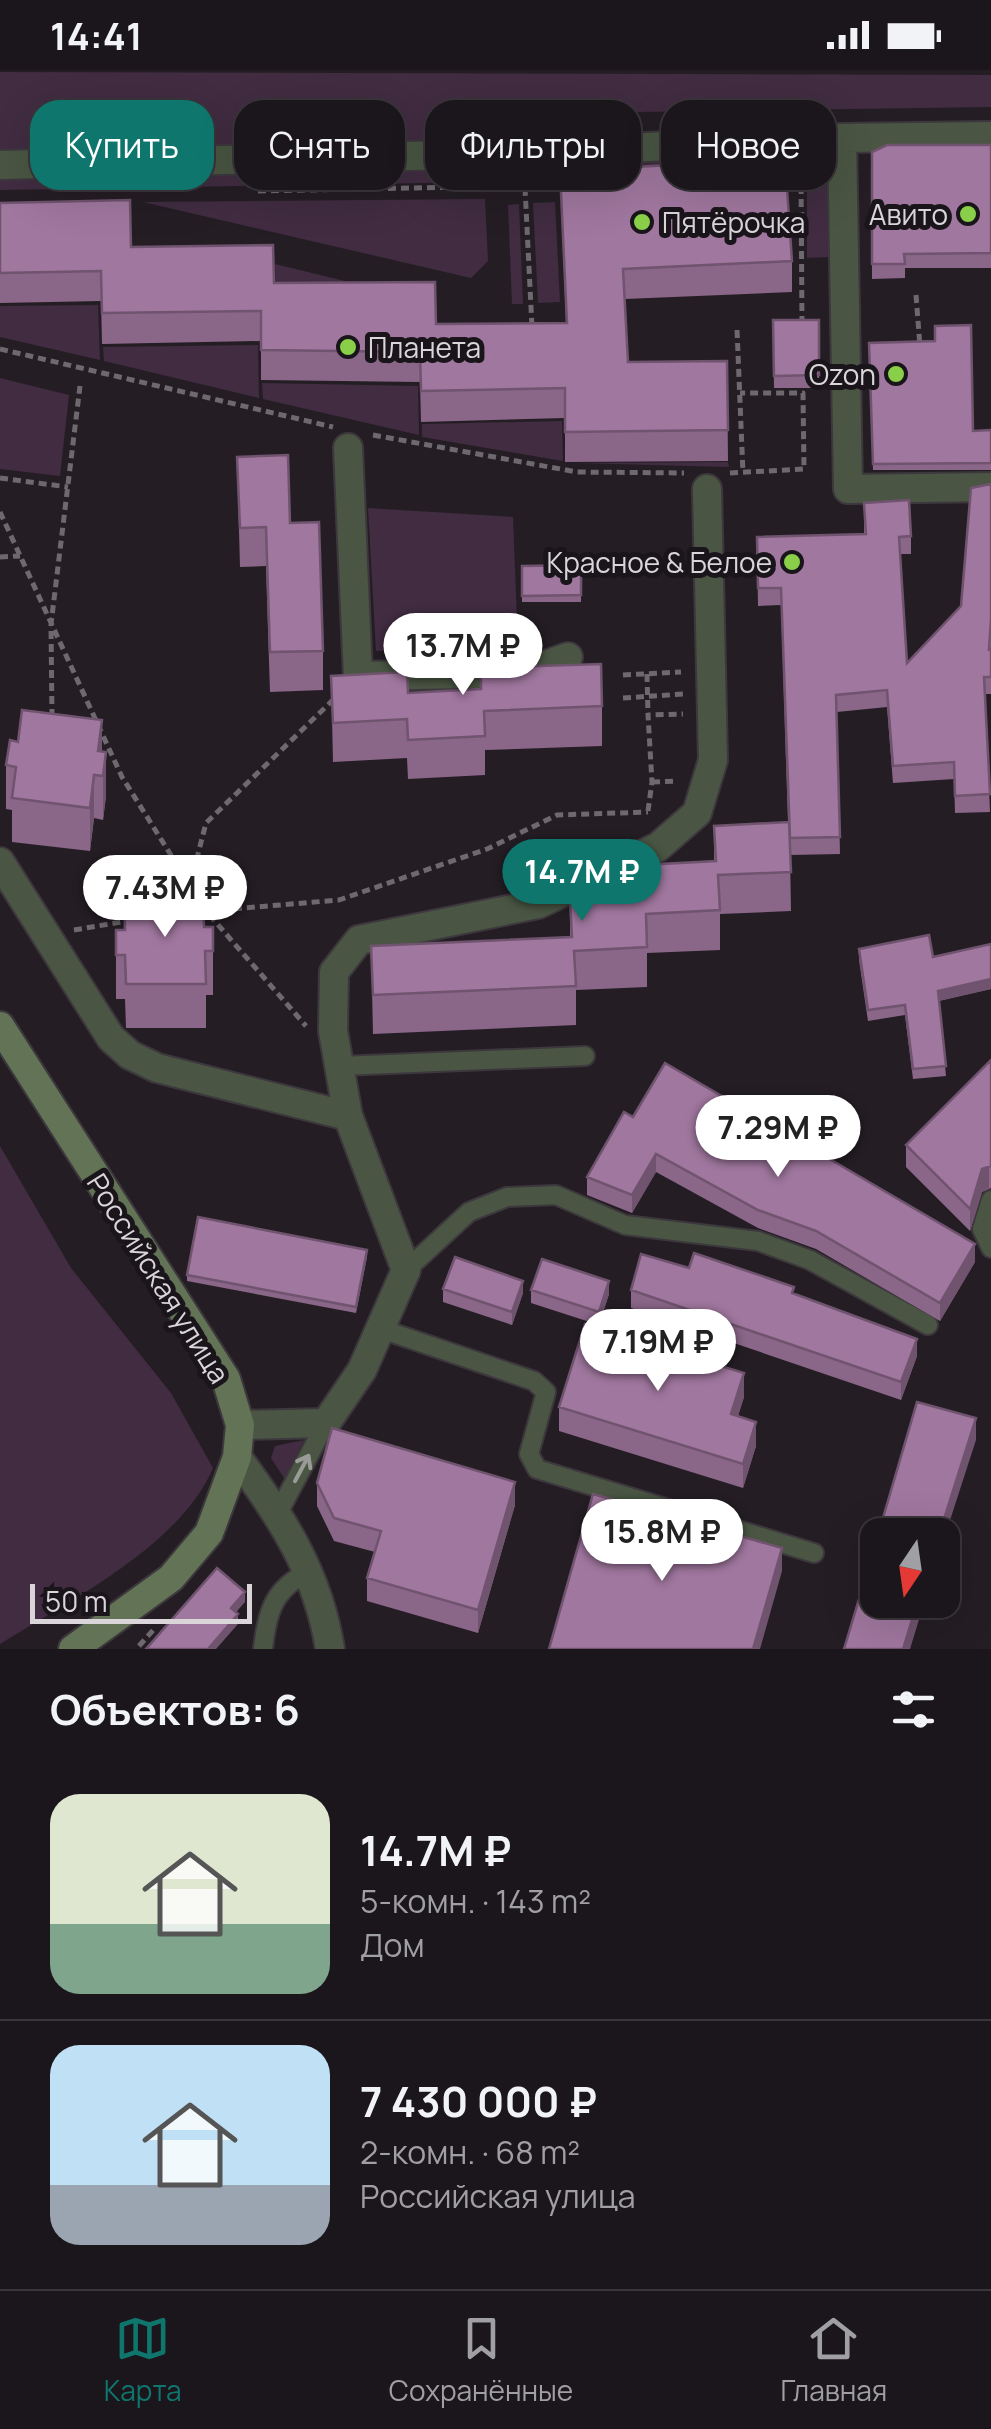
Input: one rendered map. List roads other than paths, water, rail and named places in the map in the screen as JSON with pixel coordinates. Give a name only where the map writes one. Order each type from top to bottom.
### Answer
[{"type":"main road","name":"Российская улица","points":[[0,1026],[226,1380],[240,1425],[238,1457],[209,1533],[171,1578],[73,1649]]},
{"type":"street","points":[[0,165],[843,151],[991,136]]},
{"type":"street","points":[[843,151],[848,489],[991,487]]},
{"type":"street","points":[[355,438],[358,676],[523,672],[568,656]]},
{"type":"street","points":[[240,1425],[326,1423],[384,1330],[406,1270],[348,1116],[333,1031],[334,972],[360,940],[538,904],[658,847],[697,813],[713,760],[706,478]]},
{"type":"street","points":[[0,862],[111,1038],[130,1055],[157,1068],[348,1116]]},
{"type":"street","points":[[238,1457],[278,1513],[310,1571],[324,1610],[330,1649]]},
{"type":"lane","points":[[341,1066],[585,1056]]},
{"type":"lane","points":[[406,1270],[469,1212],[507,1197],[556,1196],[625,1224],[758,1241],[810,1260],[928,1325]]},
{"type":"lane","points":[[991,1200],[982,1229],[991,1248]]},
{"type":"lane","points":[[384,1330],[534,1380],[546,1392],[529,1454],[537,1469],[814,1553]]},
{"type":"lane","points":[[278,1513],[326,1423]]},
{"type":"lane","points":[[263,1649],[266,1622],[279,1590],[310,1571]]},
{"type":"place","name":"Авито","points":[[968,214]]},
{"type":"place","name":"Пятёрочка","points":[[642,222]]},
{"type":"place","name":"Планета","points":[[348,347]]},
{"type":"place","name":"Ozon","points":[[896,374]]},
{"type":"place","name":"Красное & Белое","points":[[792,562]]}]
